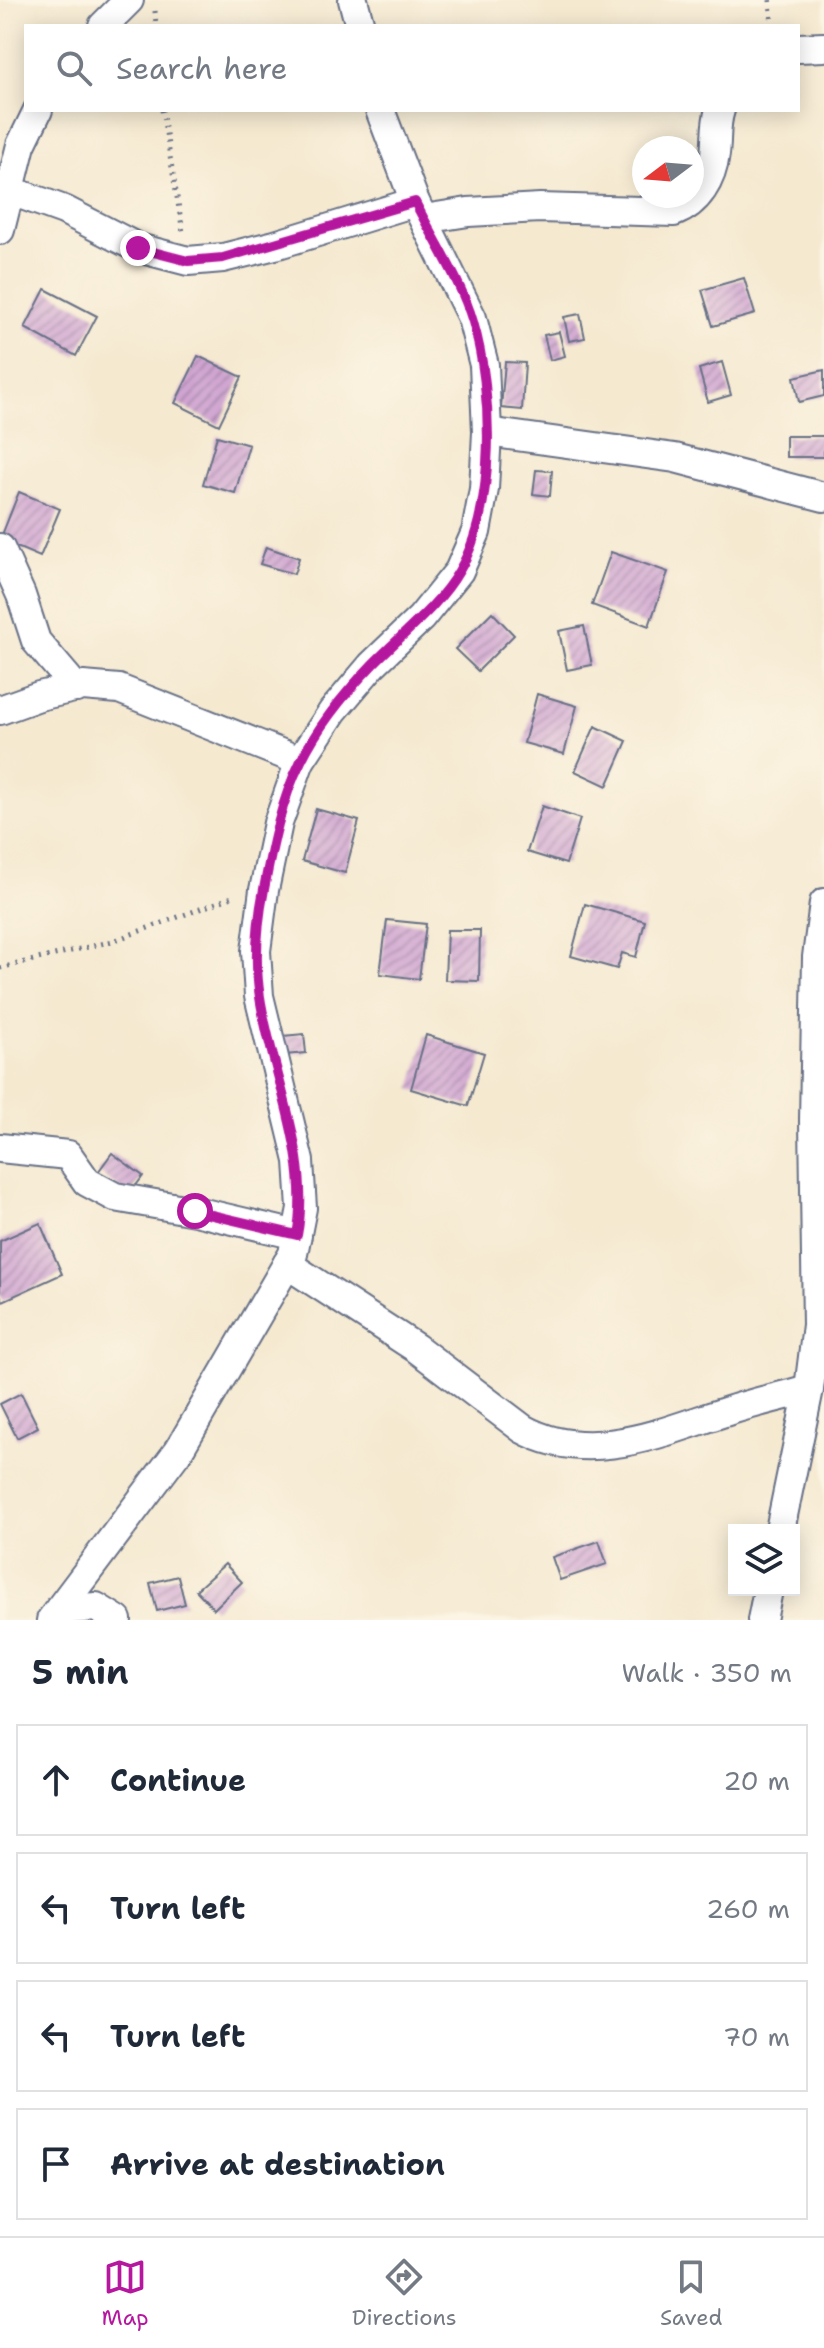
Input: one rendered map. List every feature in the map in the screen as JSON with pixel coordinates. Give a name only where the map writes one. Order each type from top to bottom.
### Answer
[{"type":"street","points":[[105,24],[129,0]]},
{"type":"street","points":[[353,0],[359,24]]},
{"type":"street","points":[[800,48],[824,47]]},
{"type":"street","points":[[0,230],[6,189],[21,145],[37,112]]},
{"type":"street","points":[[55,1615],[179,1450],[293,1254],[302,1208],[299,1161],[259,996],[256,951],[264,890],[278,823],[300,761],[333,711],[372,665],[421,618],[459,571],[476,532],[484,489],[487,432],[484,365],[472,318],[419,211],[381,112]]},
{"type":"street","points":[[6,189],[64,210],[138,248],[188,261],[223,258],[419,211],[540,208],[674,212],[698,198],[715,159],[720,112]]},
{"type":"street","points":[[487,432],[675,458],[824,497]]},
{"type":"street","points":[[0,548],[21,595],[36,641],[76,688]]},
{"type":"street","points":[[0,710],[39,696],[76,688],[119,689],[300,761]]},
{"type":"street","points":[[781,1524],[809,1389],[817,1325],[814,1121],[817,957],[824,903]]},
{"type":"street","points":[[0,1148],[68,1155],[87,1182],[115,1197],[195,1211],[297,1235]]},
{"type":"street","points":[[287,1264],[416,1348],[523,1429],[541,1439],[571,1447],[652,1437],[733,1409],[809,1389]]},
{"type":"street","points":[[55,1615],[108,1614],[93,1564]]},
{"type":"street","points":[[762,1620],[767,1596]]},
{"type":"path","points":[[770,0],[772,24]]},
{"type":"path","points":[[162,112],[188,261]]},
{"type":"path","points":[[0,968],[113,941],[228,897],[264,890]]},
{"type":"building","points":[[744,278],[755,314],[713,326],[702,290]]},
{"type":"building","points":[[45,289],[97,316],[76,356],[25,328]]},
{"type":"building","points":[[580,314],[585,338],[569,341],[564,317]]},
{"type":"building","points":[[559,332],[565,356],[550,360],[544,335]]},
{"type":"building","points":[[198,356],[242,377],[219,425],[175,403]]},
{"type":"building","points":[[505,362],[525,363],[522,410],[501,408]]},
{"type":"building","points":[[722,362],[731,395],[708,402],[699,369]]},
{"type":"building","points":[[824,370],[824,396],[799,402],[794,377]]},
{"type":"building","points":[[217,436],[249,445],[235,493],[203,484]]},
{"type":"building","points":[[786,436],[824,436],[824,457],[786,457]]},
{"type":"building","points":[[536,470],[552,471],[550,496],[533,494]]},
{"type":"building","points":[[19,492],[60,509],[40,557],[0,540]]},
{"type":"building","points":[[266,547],[299,558],[294,574],[260,564]]},
{"type":"building","points":[[611,552],[668,572],[649,626],[592,605]]},
{"type":"building","points":[[492,612],[514,635],[478,671],[455,649]]},
{"type":"building","points":[[584,626],[592,665],[567,670],[559,631]]},
{"type":"building","points":[[537,694],[577,706],[564,754],[524,743]]},
{"type":"building","points":[[595,726],[627,741],[607,786],[575,771]]},
{"type":"building","points":[[542,806],[580,819],[566,864],[527,852]]},
{"type":"building","points":[[316,809],[359,821],[345,873],[302,861]]},
{"type":"building","points":[[585,904],[645,921],[636,957],[622,953],[617,969],[571,956]]},
{"type":"building","points":[[387,920],[426,924],[419,979],[380,974]]},
{"type":"building","points":[[447,930],[480,930],[479,981],[445,980]]},
{"type":"building","points":[[304,1034],[306,1053],[285,1055],[283,1036]]},
{"type":"building","points":[[426,1035],[484,1053],[468,1106],[411,1089]]},
{"type":"building","points":[[112,1153],[143,1176],[129,1195],[98,1172]]},
{"type":"building","points":[[40,1223],[62,1274],[3,1301],[0,1295],[0,1241]]},
{"type":"building","points":[[21,1393],[38,1427],[17,1438],[0,1404]]},
{"type":"building","points":[[599,1541],[607,1564],[560,1580],[552,1557]]},
{"type":"building","points":[[225,1564],[242,1582],[214,1609],[196,1590]]},
{"type":"building","points":[[178,1576],[185,1604],[157,1611],[150,1583]]},
{"type":"route","points":[[138,248],[188,261],[223,258],[415,202],[472,318],[484,365],[487,432],[484,489],[476,532],[459,571],[421,618],[372,665],[333,711],[300,761],[278,823],[264,890],[256,951],[259,996],[270,1050],[299,1161],[302,1208],[297,1235],[195,1211]]}]
